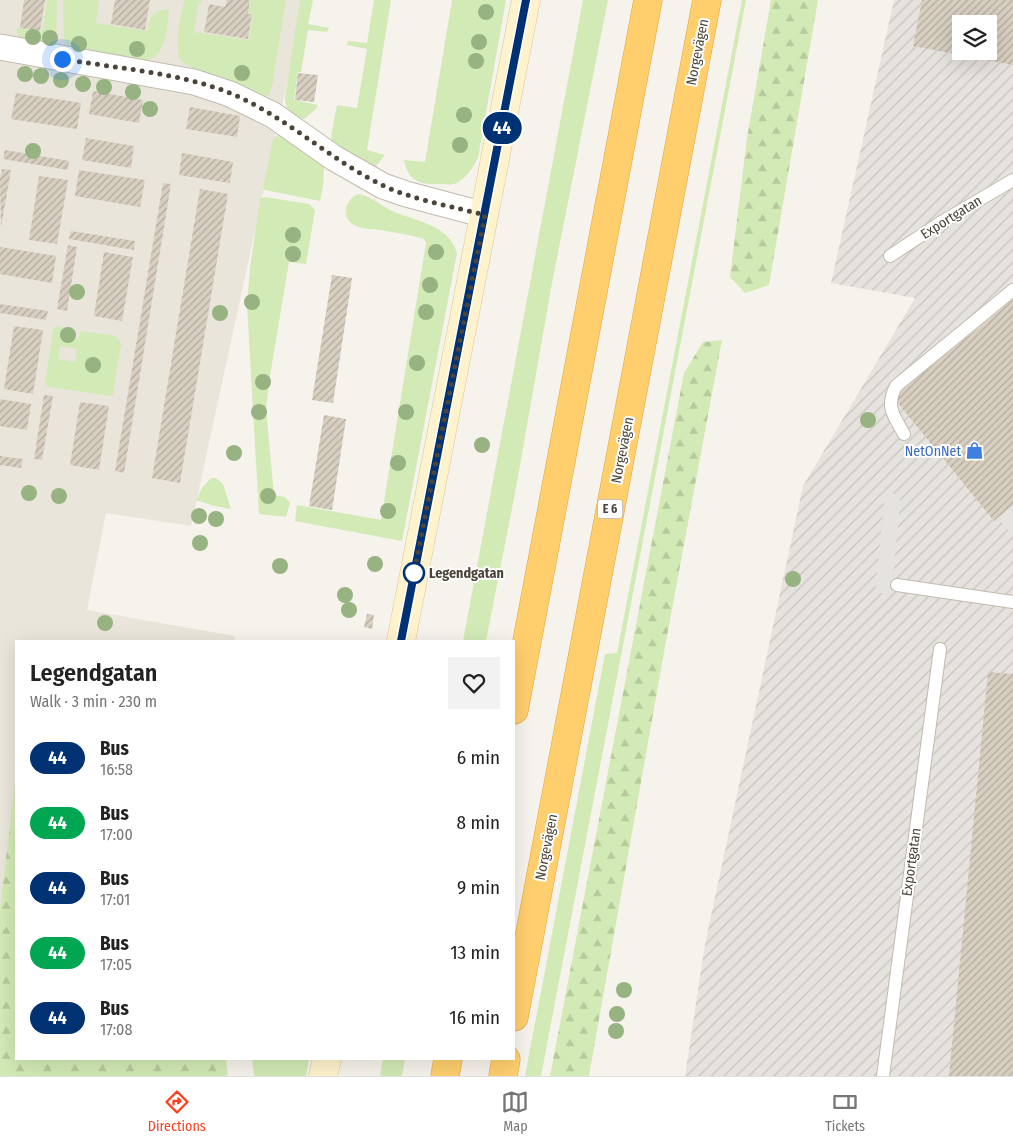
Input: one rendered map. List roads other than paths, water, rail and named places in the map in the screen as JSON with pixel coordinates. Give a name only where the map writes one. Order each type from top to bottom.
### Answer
[{"type":"highway","points":[[515,705],[648,0]]},
{"type":"highway","name":"Norgevägen","points":[[515,1012],[707,0]]},
{"type":"highway","points":[[445,1076],[448,1060]]},
{"type":"highway","points":[[502,1076],[506,1060]]},
{"type":"street","points":[[401,640],[526,0]]},
{"type":"street","points":[[0,48],[194,82],[230,94],[273,115],[334,158],[383,186],[485,215]]},
{"type":"street","points":[[324,1076],[327,1060]]},
{"type":"lane","name":"Exportgatan","points":[[890,256],[1013,180]]},
{"type":"lane","points":[[904,434],[891,411],[891,397],[896,386],[1013,290]]},
{"type":"lane","points":[[897,585],[1013,602]]},
{"type":"lane","name":"Exportgatan","points":[[883,1076],[940,649]]},
{"type":"place","name":"NetOnNet","points":[[975,451]]},
{"type":"place","name":"Legendgatan","points":[[414,573]]}]
